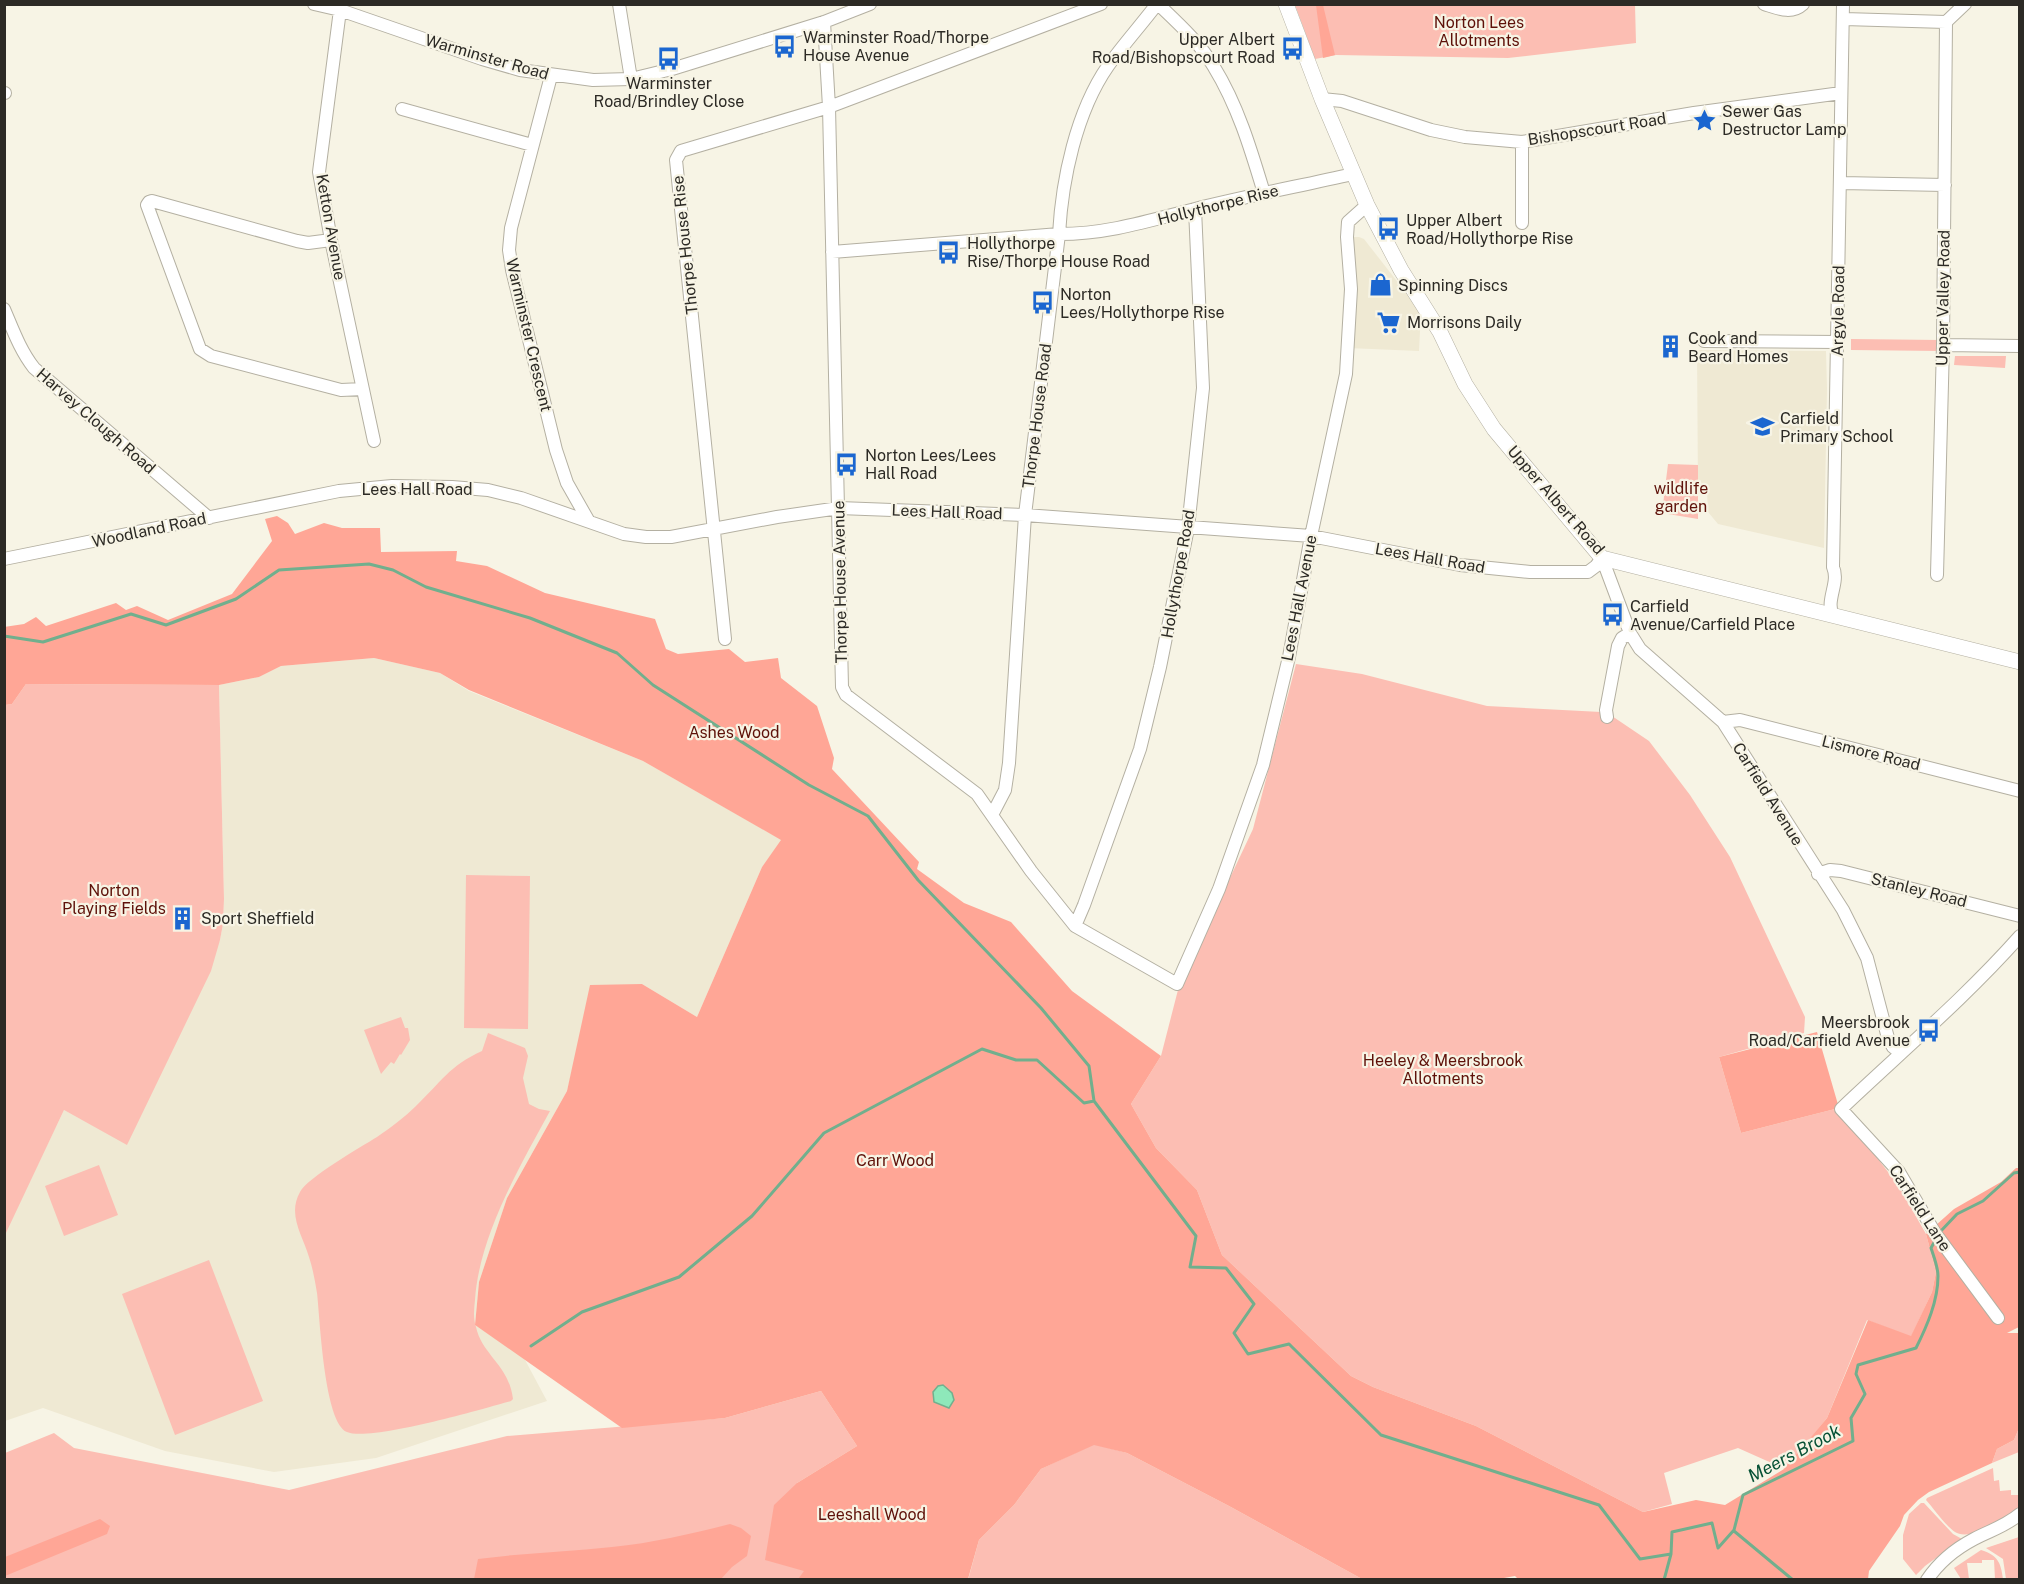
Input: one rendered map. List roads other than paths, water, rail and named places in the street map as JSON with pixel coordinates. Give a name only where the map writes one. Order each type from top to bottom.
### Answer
[{"type":"street","name":"Warminster Road","points":[[314,4],[340,10],[520,70],[593,81],[631,79],[672,69],[824,21],[870,4]]},
{"type":"street","points":[[619,4],[631,79]]},
{"type":"street","name":"Thorpe House Rise","points":[[725,639],[676,160],[681,151],[829,107],[1101,4]]},
{"type":"street","points":[[1158,4],[1188,32],[1214,67],[1249,141],[1264,193]]},
{"type":"street","name":"Thorpe House Road","points":[[992,814],[1005,790],[1009,763],[1025,515],[1061,201],[1071,156],[1086,109],[1107,68],[1158,4]]},
{"type":"street","name":"Upper Albert Road","points":[[1286,4],[1366,205],[1401,270],[1440,332],[1465,384],[1494,429],[1602,558],[2019,662]]},
{"type":"street","points":[[1764,4],[1790,11],[1796,10],[1803,4]]},
{"type":"street","name":"Argyle Road","points":[[1833,616],[1830,605],[1836,574],[1833,567],[1843,4]]},
{"type":"street","points":[[1844,19],[1946,22],[1965,4]]},
{"type":"street","name":"Ketton Avenue","points":[[340,10],[319,172],[331,240],[374,441]]},
{"type":"street","name":"Thorpe House Avenue","points":[[824,21],[829,107],[842,687],[846,694],[977,794],[1031,871],[1075,926],[1177,984]]},
{"type":"street","name":"Upper Valley Road","points":[[1937,575],[1943,345],[1946,22]]},
{"type":"street","name":"Warminster Crescent","points":[[551,76],[511,228],[509,250],[556,450],[567,483],[588,520]]},
{"type":"street","name":"Bishopscourt Road","points":[[1322,99],[1342,101],[1431,130],[1454,135],[1522,142],[1694,113],[1841,93]]},
{"type":"street","points":[[402,109],[532,145]]},
{"type":"street","points":[[1522,142],[1522,223]]},
{"type":"street","name":"Hollythorpe Rise","points":[[832,252],[1059,234],[1088,234],[1353,174]]},
{"type":"street","points":[[1841,183],[1945,185]]},
{"type":"street","points":[[331,240],[297,242],[152,201],[147,205],[200,349],[211,356],[341,390],[363,389]]},
{"type":"street","name":"Lees Hall Avenue","points":[[1177,984],[1219,889],[1263,765],[1289,657],[1311,536],[1346,374],[1352,289],[1347,237],[1348,222],[1366,205]]},
{"type":"street","name":"Hollythorpe Road","points":[[1075,926],[1140,748],[1160,667],[1188,528],[1203,388],[1196,209]]},
{"type":"street","name":"Harvey Clough Road","points":[[4,309],[25,357],[34,368],[209,518]]},
{"type":"street","points":[[1704,341],[1838,342]]},
{"type":"street","points":[[1943,345],[2019,346]]},
{"type":"street","name":"Lees Hall Road","points":[[293,501],[339,491],[381,487],[452,487],[488,490],[510,495],[624,534],[646,537],[671,537],[839,508],[1025,515],[1311,536],[1460,565],[1530,572],[1588,572],[1602,558]]},
{"type":"street","name":"Woodland Road","points":[[4,559],[293,501]]},
{"type":"street","name":"Carfield Avenue","points":[[1602,558],[1630,633],[1640,649],[1723,722],[1843,910],[1867,958],[1888,1038],[1899,1053]]},
{"type":"street","points":[[1607,717],[1606,710],[1618,646],[1622,638],[1630,633]]},
{"type":"street","name":"Lismore Road","points":[[1723,722],[1740,720],[2019,791]]},
{"type":"street","name":"Stanley Road","points":[[1818,873],[1830,870],[1841,871],[2019,916]]},
{"type":"street","points":[[1899,1053],[1937,1021],[2019,936]]},
{"type":"street","name":"Carfield Lane","points":[[1899,1053],[1841,1109],[1899,1172],[1937,1237],[1998,1318]]},
{"type":"street","points":[[1928,1580],[1941,1561],[1974,1539],[2006,1525],[2019,1514]]},
{"type":"waterway","points":[[4,636],[43,642],[131,614],[166,625],[236,599],[279,570],[369,564],[393,570],[426,587],[530,618],[617,653],[653,685],[809,785],[868,816],[918,880],[1041,1008],[1089,1066],[1094,1101],[1196,1236],[1190,1267],[1226,1268],[1254,1304],[1234,1333],[1248,1354],[1289,1344],[1381,1435],[1599,1505],[1640,1559],[1671,1554]]},
{"type":"waterway","points":[[531,1346],[582,1312],[679,1277],[752,1216],[824,1133],[982,1049],[1016,1060],[1037,1060],[1084,1103],[1094,1101]]},
{"type":"waterway","name":"Meers Brook","points":[[1939,1233],[1957,1214],[1983,1201],[2014,1173],[2020,1172]]},
{"type":"waterway","name":"Meers Brook","points":[[1664,1580],[1671,1554],[1672,1532],[1712,1523],[1718,1548],[1734,1530],[1743,1495],[1853,1441],[1851,1418],[1865,1394],[1856,1374],[1858,1365],[1916,1348],[1928,1322],[1938,1285],[1936,1262],[1931,1248],[1936,1239]]},
{"type":"waterway","points":[[1734,1531],[1793,1580]]},
{"type":"place","name":"Warminster Road/Thorpe House Avenue","points":[[785,46]]},
{"type":"place","name":"Upper Albert Road/Bishopscourt Road","points":[[1293,48]]},
{"type":"place","name":"Warminster Road/Brindley Close","points":[[669,58]]},
{"type":"place","name":"Sewer Gas Destructor Lamp","points":[[1704,120]]},
{"type":"place","name":"Upper Albert Road/Hollythorpe Rise","points":[[1388,229]]},
{"type":"place","name":"Hollythorpe Rise/Thorpe House Road","points":[[949,252]]},
{"type":"place","name":"Spinning Discs","points":[[1380,285]]},
{"type":"place","name":"Norton Lees/Hollythorpe Rise","points":[[1042,303]]},
{"type":"place","name":"Morrisons Daily","points":[[1389,322]]},
{"type":"place","name":"Cook and Beard Homes","points":[[1670,347]]},
{"type":"place","name":"Carfield Primary School","points":[[1762,427]]},
{"type":"place","name":"Norton Lees/Lees Hall Road","points":[[847,464]]},
{"type":"place","name":"Carfield Avenue/Carfield Place","points":[[1612,615]]},
{"type":"place","name":"Sport Sheffield","points":[[183,918]]},
{"type":"place","name":"Meersbrook Road/Carfield Avenue","points":[[1928,1031]]},
{"type":"park label","name":"Norton Lees Allotments","points":[[1479,31]]},
{"type":"park label","name":"wildlife garden","points":[[1681,497]]},
{"type":"park label","name":"Ashes Wood","points":[[734,732]]},
{"type":"park label","name":"Norton Playing Fields","points":[[114,899]]},
{"type":"park label","name":"Heeley & Meersbrook Allotments","points":[[1443,1069]]},
{"type":"park label","name":"Carr Wood","points":[[895,1160]]},
{"type":"park label","name":"Leeshall Wood","points":[[872,1514]]}]
